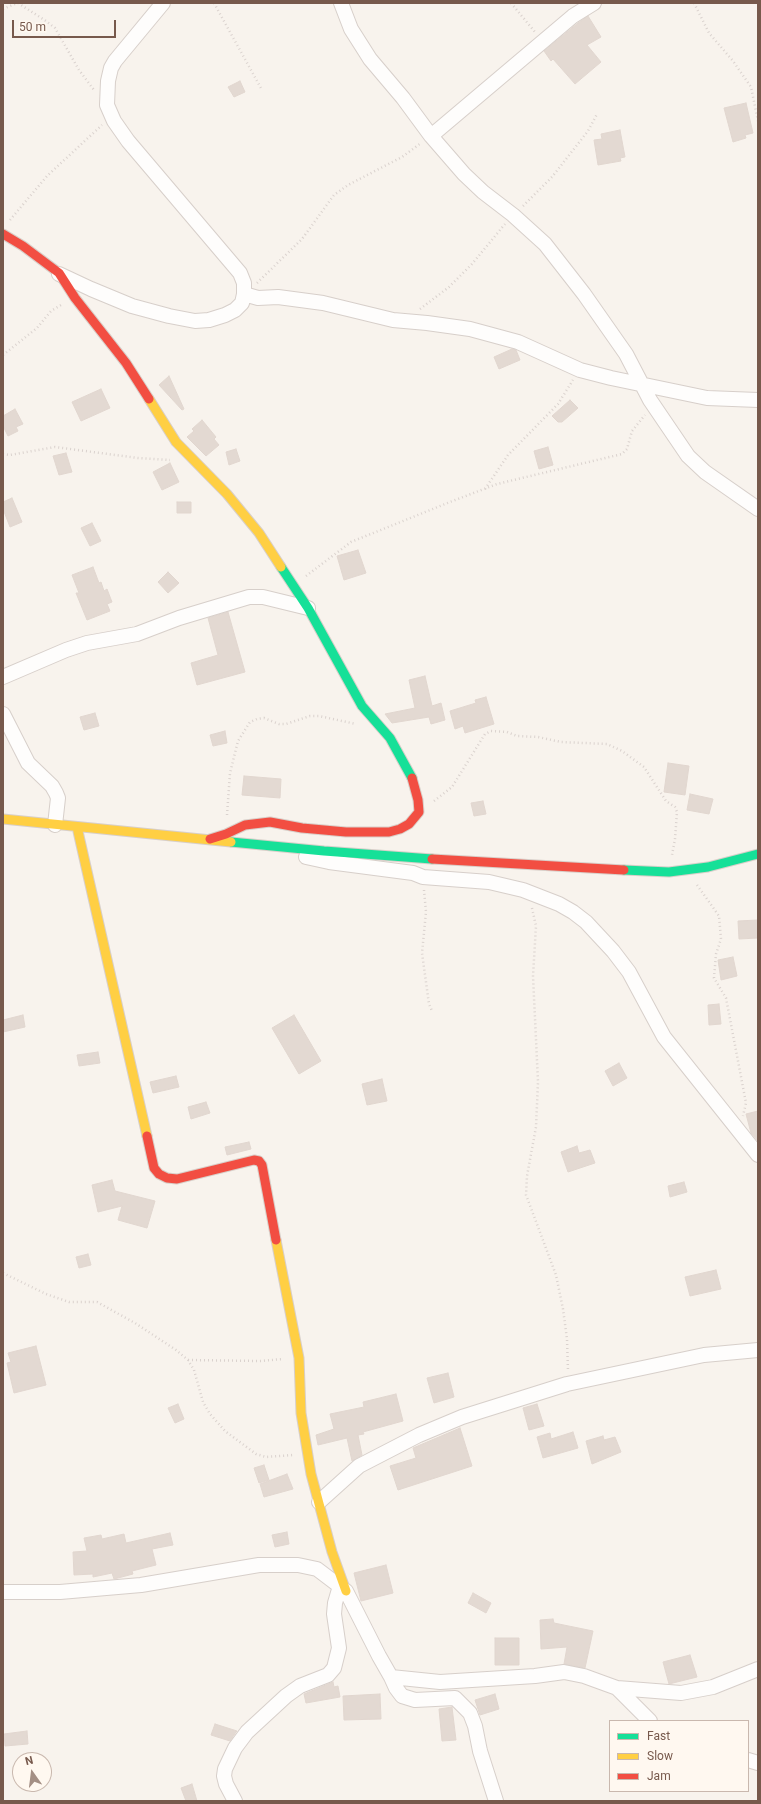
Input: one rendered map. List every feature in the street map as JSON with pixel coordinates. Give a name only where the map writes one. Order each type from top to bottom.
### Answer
[{"type":"street","points":[[163,3],[115,61],[111,68],[108,81],[110,111],[128,141],[147,165],[240,273],[248,295]]},
{"type":"street","points":[[341,3],[351,29],[370,59],[403,98],[431,136],[464,174],[483,192],[513,215],[544,244],[584,294],[626,354],[650,400],[675,438],[699,467],[758,508]]},
{"type":"street","points":[[431,136],[573,16],[594,3]]},
{"type":"street","points":[[3,234],[24,246],[59,273],[91,289],[132,306],[169,316],[195,321],[210,320],[235,310],[248,295]]},
{"type":"street","points":[[59,273],[75,298],[126,363],[151,399],[165,426],[176,442],[227,494],[259,532],[308,608],[362,706],[394,744],[411,775],[418,800],[419,812],[409,824],[400,829],[389,832],[346,832],[302,828],[270,822],[245,825],[226,834],[210,839]]},
{"type":"street","points":[[248,295],[258,298],[278,298],[323,303],[392,320],[448,326],[498,336],[518,342],[580,370],[611,378],[707,398],[758,400]]},
{"type":"street","points":[[3,677],[87,643],[137,634],[179,618],[249,597],[263,597],[308,608]]},
{"type":"street","points":[[3,714],[28,763],[52,786],[56,793],[58,798],[55,825]]},
{"type":"street","points":[[3,818],[55,825],[272,846],[507,864],[669,872],[689,871],[748,858],[758,854]]},
{"type":"street","points":[[77,827],[154,1168],[159,1174],[167,1178],[177,1179],[254,1160],[260,1162],[299,1358],[301,1413],[307,1454],[311,1474],[343,1588],[379,1656],[392,1677],[396,1688],[402,1696],[415,1700],[455,1698],[470,1713],[496,1801]]},
{"type":"street","points":[[272,846],[302,856],[413,873],[423,878],[489,882],[523,890],[559,904],[572,912],[599,935],[629,972],[664,1037],[758,1155]]},
{"type":"street","points":[[319,1502],[359,1466],[419,1435],[462,1417],[567,1384],[704,1355],[758,1350]]},
{"type":"street","points":[[3,1592],[60,1592],[141,1585],[259,1565],[278,1564],[298,1564],[317,1568],[343,1588]]},
{"type":"street","points":[[235,1801],[226,1784],[224,1776],[225,1769],[235,1748],[247,1732],[286,1696],[300,1686],[328,1675],[334,1668],[339,1648],[334,1614],[335,1602],[343,1588]]},
{"type":"street","points":[[392,1677],[440,1682],[535,1676],[564,1672],[584,1676],[617,1688],[662,1692],[713,1688],[758,1669]]},
{"type":"street","points":[[617,1688],[649,1720]]},
{"type":"path","points":[[3,9],[17,3],[56,28],[79,70],[110,111],[47,176],[8,222]]},
{"type":"path","points":[[214,3],[262,90]]},
{"type":"path","points":[[511,3],[543,41]]},
{"type":"path","points":[[694,3],[709,33],[733,61],[751,87],[758,121]]},
{"type":"path","points":[[408,322],[424,306],[449,287],[472,264],[513,215],[552,177],[588,131],[597,114]]},
{"type":"path","points":[[248,295],[254,287],[302,239],[334,195],[348,185],[402,157],[431,136]]},
{"type":"path","points":[[3,356],[37,328],[51,311],[75,298]]},
{"type":"path","points":[[485,489],[508,455],[558,404],[580,370]]},
{"type":"path","points":[[293,586],[351,542],[497,484],[622,454],[627,449],[632,431],[645,417],[650,400]]},
{"type":"path","points":[[3,454],[10,455],[55,447],[138,458],[193,461]]},
{"type":"path","points":[[226,834],[230,773],[238,741],[250,722],[264,718],[279,724],[286,724],[310,716],[319,716],[354,724],[380,726]]},
{"type":"path","points":[[419,812],[452,787],[485,734],[491,732],[506,732],[517,736],[538,737],[561,742],[607,744],[622,751],[644,767],[666,801],[675,807],[675,839],[669,872]]},
{"type":"path","points":[[689,871],[699,889],[719,916],[721,939],[716,954],[714,978],[726,998],[746,1104],[742,1123],[749,1142]]},
{"type":"path","points":[[423,878],[426,912],[422,953],[429,1004],[432,1011]]},
{"type":"path","points":[[523,890],[530,905],[536,926],[533,976],[538,1082],[536,1127],[527,1176],[526,1195],[556,1275],[567,1339],[567,1384]]},
{"type":"path","points":[[3,1274],[46,1294],[69,1302],[98,1302],[136,1323],[176,1350],[188,1360],[194,1370],[203,1402],[210,1414],[225,1431],[256,1454],[266,1457],[307,1454]]},
{"type":"path","points":[[188,1360],[260,1361],[299,1358]]},
{"type":"building","points":[[588,16],[601,37],[587,45],[601,62],[575,84],[553,59],[551,61],[544,51]]},
{"type":"building","points":[[240,81],[245,92],[234,97],[228,87]]},
{"type":"building","points":[[746,103],[753,133],[745,135],[746,138],[733,142],[724,108]]},
{"type":"building","points":[[620,130],[625,157],[620,158],[621,161],[598,165],[594,140],[602,139],[601,134]]},
{"type":"building","points":[[512,349],[516,350],[520,360],[499,369],[494,357]]},
{"type":"building","points":[[169,376],[184,409],[182,410],[159,385]]},
{"type":"building","points":[[101,389],[110,408],[81,421],[72,402]]},
{"type":"building","points":[[570,400],[578,408],[562,422],[558,422],[552,416]]},
{"type":"building","points":[[15,409],[23,424],[16,427],[18,431],[8,436],[3,426],[3,416]]},
{"type":"building","points":[[202,420],[216,437],[214,439],[219,445],[206,456],[187,437],[194,431],[192,429]]},
{"type":"building","points":[[548,447],[553,465],[539,469],[534,451]]},
{"type":"building","points":[[236,449],[240,461],[229,465],[226,452]]},
{"type":"building","points":[[66,453],[72,472],[59,475],[53,456]]},
{"type":"building","points":[[170,463],[179,482],[162,490],[153,472]]},
{"type":"building","points":[[12,498],[22,522],[10,527],[3,509],[3,502]]},
{"type":"building","points":[[177,502],[191,502],[191,513],[177,513]]},
{"type":"building","points":[[92,523],[101,541],[90,546],[81,528]]},
{"type":"building","points":[[358,550],[366,573],[344,580],[337,556]]},
{"type":"building","points":[[93,567],[99,583],[101,582],[104,591],[107,589],[112,602],[107,604],[110,611],[87,620],[76,593],[79,593],[72,575]]},
{"type":"building","points":[[168,572],[179,583],[168,593],[158,582]]},
{"type":"building","points":[[228,612],[245,672],[197,685],[191,663],[218,655],[208,618]]},
{"type":"building","points":[[425,676],[432,706],[441,703],[445,720],[431,724],[429,717],[392,723],[385,714],[415,708],[409,680]]},
{"type":"building","points":[[486,697],[494,724],[465,733],[463,726],[455,729],[450,711],[476,703],[475,700]]},
{"type":"building","points":[[95,713],[99,726],[84,730],[80,717]]},
{"type":"building","points":[[225,731],[227,743],[213,746],[210,735]]},
{"type":"building","points":[[668,763],[689,766],[685,795],[664,792]]},
{"type":"building","points":[[244,776],[281,779],[280,798],[242,795]]},
{"type":"building","points":[[690,794],[713,799],[709,814],[687,810]]},
{"type":"building","points":[[483,801],[486,814],[474,816],[471,803]]},
{"type":"building","points":[[758,920],[758,938],[739,939],[738,921]]},
{"type":"building","points":[[733,957],[737,976],[721,980],[718,960]]},
{"type":"building","points":[[719,1004],[721,1024],[709,1025],[708,1005]]},
{"type":"building","points":[[23,1015],[25,1027],[3,1032],[3,1020]]},
{"type":"building","points":[[294,1015],[321,1061],[299,1074],[272,1028]]},
{"type":"building","points":[[98,1052],[100,1063],[79,1066],[77,1055]]},
{"type":"building","points":[[619,1063],[627,1078],[613,1086],[605,1071]]},
{"type":"building","points":[[176,1076],[179,1087],[153,1093],[150,1082]]},
{"type":"building","points":[[382,1079],[387,1101],[367,1105],[362,1084]]},
{"type":"building","points":[[206,1102],[210,1113],[191,1119],[188,1107]]},
{"type":"building","points":[[758,1111],[758,1141],[751,1133],[746,1114]]},
{"type":"building","points":[[249,1142],[251,1149],[227,1155],[225,1147]]},
{"type":"building","points":[[577,1146],[579,1153],[590,1150],[595,1163],[568,1172],[561,1152]]},
{"type":"building","points":[[112,1180],[115,1191],[155,1201],[147,1228],[118,1220],[122,1206],[98,1212],[92,1185]]},
{"type":"building","points":[[684,1182],[687,1192],[670,1197],[668,1186]]},
{"type":"building","points":[[88,1254],[91,1265],[79,1268],[76,1257]]},
{"type":"building","points":[[716,1270],[721,1289],[690,1296],[685,1277]]},
{"type":"building","points":[[36,1346],[46,1385],[14,1393],[7,1363],[11,1362],[8,1353]]},
{"type":"building","points":[[448,1373],[454,1397],[434,1403],[427,1378]]},
{"type":"building","points":[[396,1394],[403,1421],[363,1432],[364,1434],[358,1435],[362,1455],[352,1461],[347,1438],[318,1445],[316,1435],[334,1429],[330,1414],[364,1407],[363,1402]]},
{"type":"building","points":[[178,1404],[184,1419],[175,1423],[168,1408]]},
{"type":"building","points":[[537,1404],[544,1426],[529,1430],[523,1408]]},
{"type":"building","points":[[460,1428],[472,1466],[398,1490],[390,1466],[416,1458],[413,1448]]},
{"type":"building","points":[[573,1432],[578,1448],[543,1458],[537,1437],[550,1433],[551,1439]]},
{"type":"building","points":[[603,1436],[604,1440],[615,1437],[621,1452],[592,1464],[586,1441]]},
{"type":"building","points":[[264,1465],[269,1480],[259,1483],[254,1468]]},
{"type":"building","points":[[287,1474],[293,1489],[264,1497],[260,1484]]},
{"type":"building","points":[[287,1532],[289,1544],[275,1547],[272,1535]]},
{"type":"building","points":[[170,1533],[173,1545],[152,1549],[156,1565],[132,1571],[133,1574],[114,1579],[112,1573],[93,1577],[93,1574],[74,1575],[73,1552],[87,1551],[84,1538],[101,1535],[102,1539],[124,1534],[126,1543]]},
{"type":"building","points":[[386,1565],[393,1593],[361,1601],[354,1573]]},
{"type":"building","points":[[473,1593],[491,1603],[486,1613],[468,1603]]},
{"type":"building","points":[[553,1619],[554,1623],[593,1631],[585,1668],[564,1664],[567,1647],[541,1649],[540,1620]]},
{"type":"building","points":[[495,1638],[519,1638],[519,1665],[495,1665]]},
{"type":"building","points":[[690,1655],[697,1677],[669,1684],[663,1662]]},
{"type":"building","points":[[333,1682],[334,1687],[338,1686],[340,1697],[306,1703],[304,1694]]},
{"type":"building","points":[[380,1694],[381,1719],[344,1720],[343,1696]]},
{"type":"building","points":[[495,1694],[499,1709],[480,1715],[475,1700]]},
{"type":"building","points":[[452,1707],[456,1740],[442,1741],[439,1709]]},
{"type":"building","points":[[215,1724],[237,1731],[230,1741],[211,1735]]},
{"type":"building","points":[[27,1731],[28,1744],[5,1746],[4,1734]]},
{"type":"building","points":[[192,1784],[197,1801],[186,1801],[181,1788]]},
{"type":"traffic: fast","points":[[281,567],[308,608],[362,706],[390,738],[412,778]]},
{"type":"traffic: fast","points":[[231,842],[432,859]]},
{"type":"traffic: fast","points":[[624,870],[669,872],[708,867],[758,854]]},
{"type":"traffic: slow","points":[[149,399],[176,442],[227,494],[259,533],[281,567]]},
{"type":"traffic: slow","points":[[3,819],[231,842]]},
{"type":"traffic: slow","points":[[77,827],[147,1136]]},
{"type":"traffic: slow","points":[[276,1240],[299,1358],[301,1413],[311,1474],[332,1552],[346,1591]]},
{"type":"traffic: jam","points":[[3,234],[23,246],[59,273],[75,298],[126,363],[149,399]]},
{"type":"traffic: jam","points":[[210,839],[226,834],[245,825],[270,822],[302,828],[346,832],[389,832],[400,829],[409,824],[419,812],[418,800],[412,778]]},
{"type":"traffic: jam","points":[[432,859],[624,870]]},
{"type":"traffic: jam","points":[[147,1136],[154,1168],[159,1174],[167,1178],[177,1179],[254,1160],[259,1161],[262,1165],[276,1240]]}]
